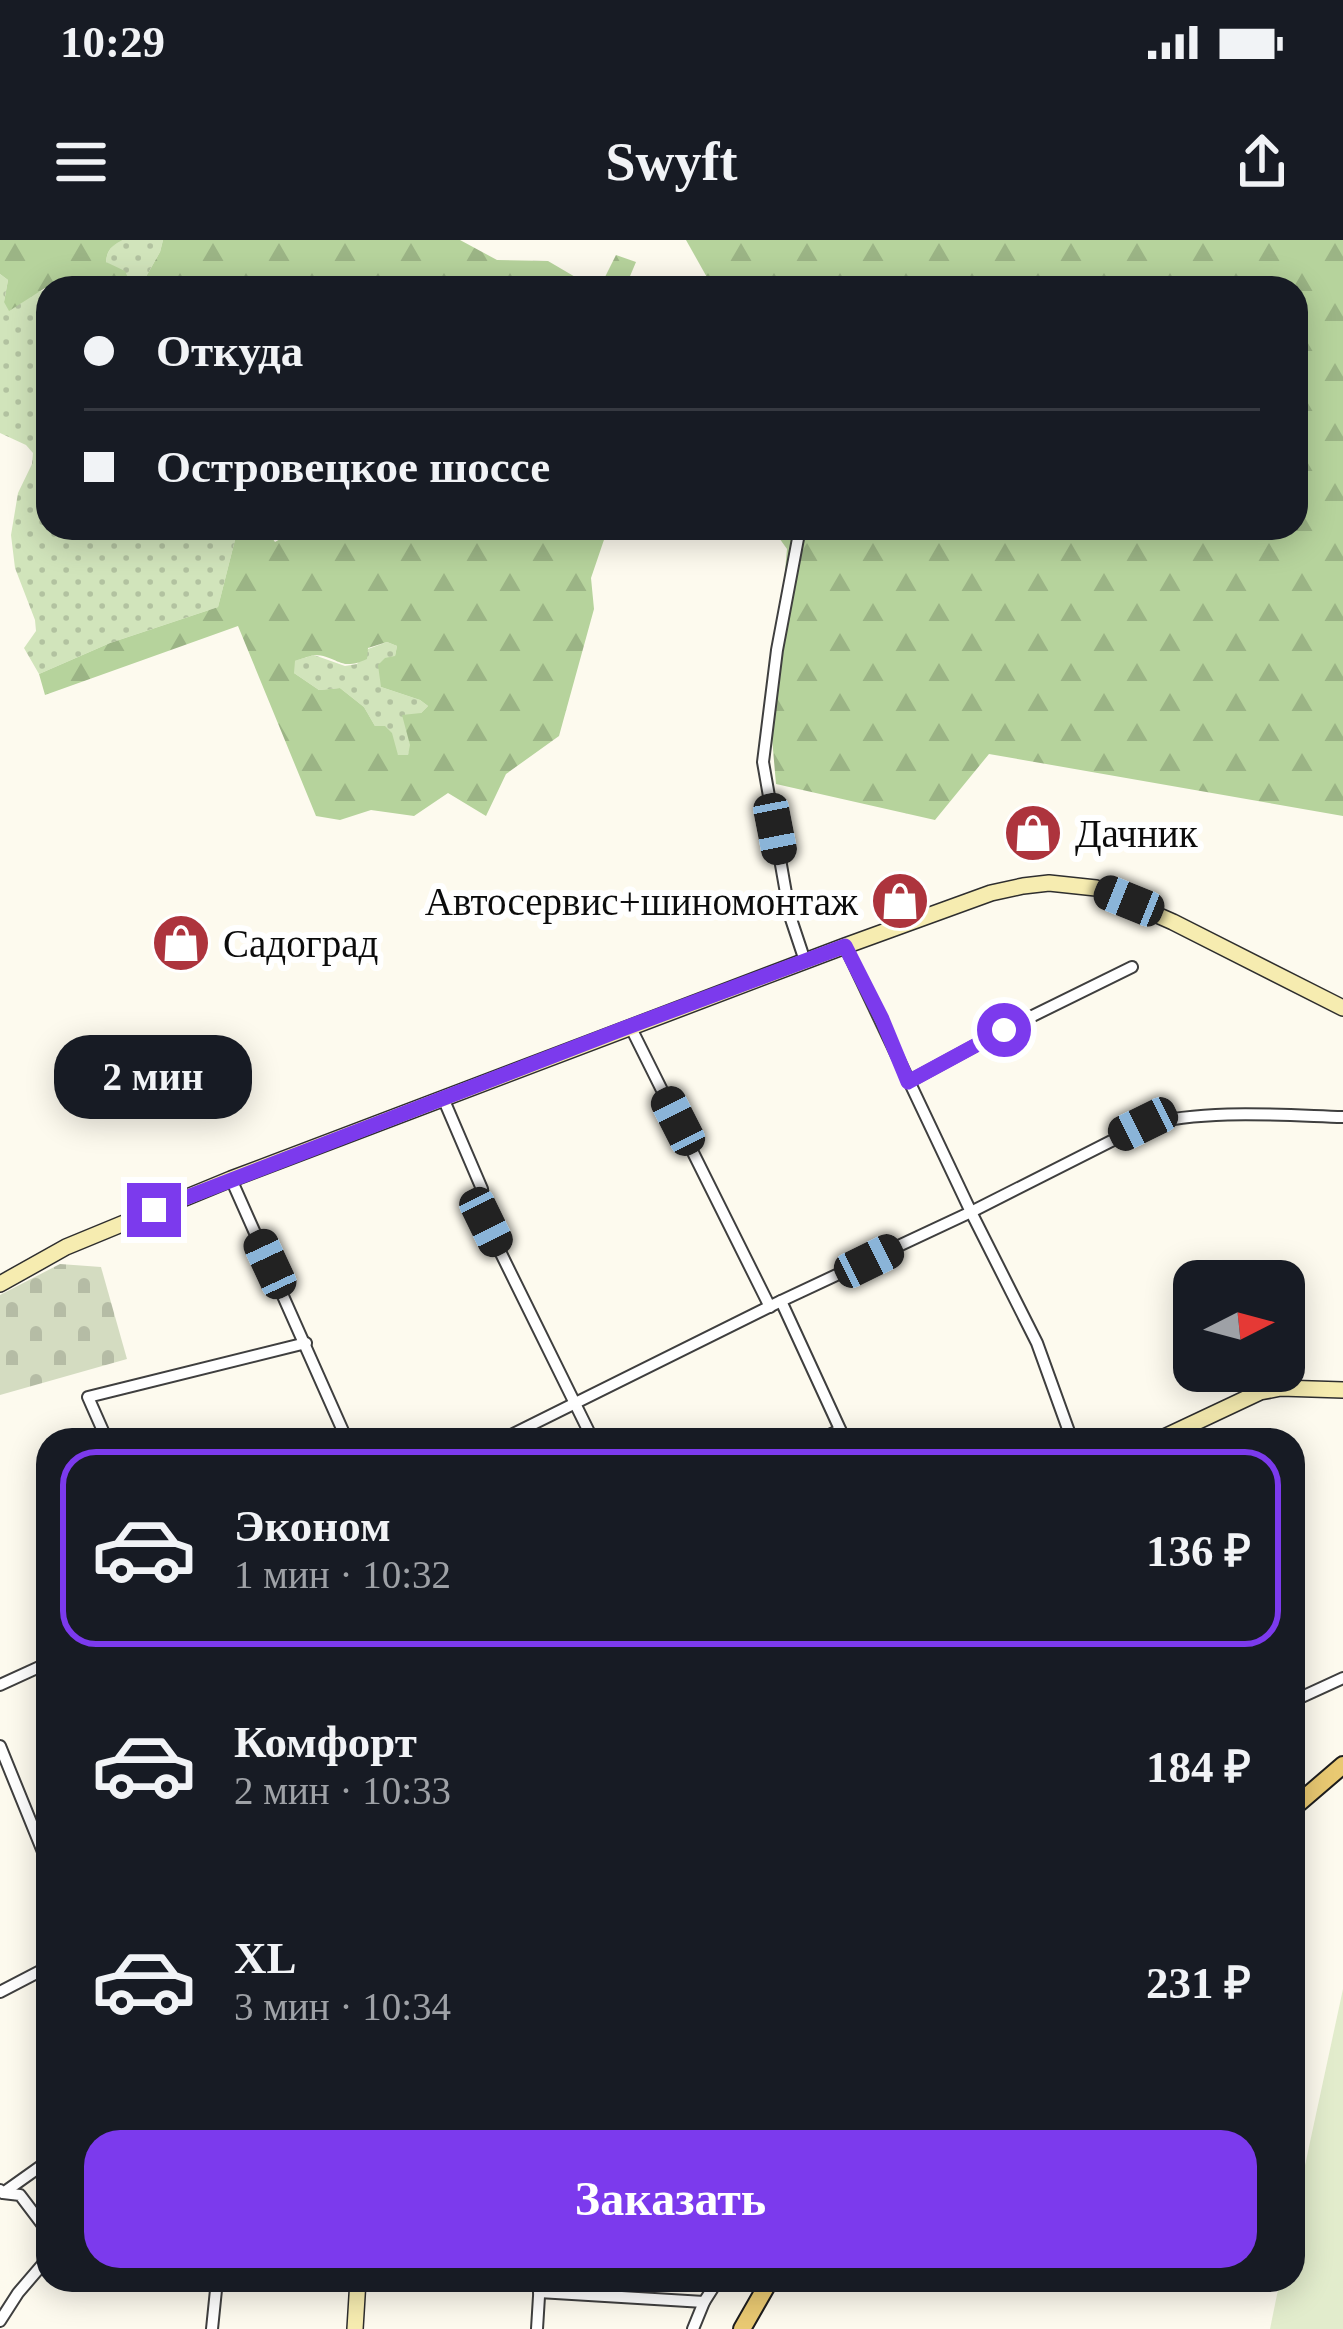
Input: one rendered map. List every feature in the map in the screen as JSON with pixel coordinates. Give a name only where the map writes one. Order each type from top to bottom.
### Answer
[{"type":"main road","points":[[0,1284],[66,1247],[231,1179],[991,893],[1036,884],[1096,888],[1343,1008]]},
{"type":"main road","points":[[1184,1428],[1260,1392],[1343,1390]]},
{"type":"main road","points":[[1305,1798],[1343,1765]]},
{"type":"main road","points":[[355,2329],[357,2292]]},
{"type":"main road","points":[[742,2329],[763,2292]]},
{"type":"street","points":[[798,540],[777,650],[764,762],[790,916],[805,961]]},
{"type":"street","points":[[845,946],[1037,1343],[1068,1428]]},
{"type":"street","points":[[908,1082],[1132,967]]},
{"type":"street","points":[[630,1026],[839,1428]]},
{"type":"street","points":[[442,1098],[482,1189],[486,1222],[587,1428]]},
{"type":"street","points":[[525,1428],[1143,1124],[1249,1115],[1343,1117]]},
{"type":"street","points":[[231,1179],[342,1428]]},
{"type":"street","points":[[101,1428],[88,1397],[306,1343]]},
{"type":"street","points":[[0,1685],[36,1668]]},
{"type":"street","points":[[1305,1695],[1343,1678]]},
{"type":"street","points":[[0,1746],[36,1834]]},
{"type":"street","points":[[0,1992],[36,1973]]},
{"type":"street","points":[[1,2193],[36,2170]]},
{"type":"street","points":[[1,2193],[20,2195],[36,2216]]},
{"type":"street","points":[[0,2321],[36,2272]]},
{"type":"street","points":[[212,2329],[216,2292]]},
{"type":"street","points":[[537,2329],[540,2292]]},
{"type":"street","points":[[602,2292],[704,2302]]},
{"type":"street","points":[[693,2329],[710,2292]]},
{"type":"green space","points":[[0,240],[123,240],[111,248],[106,262],[127,276],[36,276],[36,294],[9,311],[4,302],[8,280],[0,274]]},
{"type":"green space","points":[[123,240],[163,240],[146,276],[124,276],[106,262],[111,248]]},
{"type":"green space","points":[[163,240],[460,240],[497,260],[548,261],[574,276],[146,276]]},
{"type":"green space","points":[[686,240],[1343,240],[1343,816],[989,754],[935,820],[776,784],[771,726],[787,549],[781,540],[1308,540],[1308,276],[706,276]]},
{"type":"green space","points":[[616,255],[636,262],[630,276],[606,276]]},
{"type":"green space","points":[[0,274],[8,280],[4,302],[36,293],[36,540],[235,540],[218,607],[110,643],[39,674],[24,648],[36,631],[35,620],[15,568],[11,535],[18,493],[33,453],[0,433]]},
{"type":"green space","points":[[235,540],[604,540],[591,578],[594,609],[559,736],[506,774],[486,816],[448,793],[414,816],[371,810],[340,820],[316,816],[238,626],[45,695],[39,674],[110,643],[218,607]],"holes":[[[387,642],[397,646],[395,656],[378,665],[381,687],[428,706],[421,713],[402,715],[408,755],[398,755],[392,733],[385,726],[375,726],[364,707],[340,688],[319,690],[294,673],[295,661],[323,656],[351,664],[367,659],[368,648]]]},
{"type":"green space","points":[[387,642],[397,646],[381,687],[428,706],[421,713],[408,755],[398,755],[364,707],[340,688],[319,690],[294,673],[294,661],[314,655],[345,666],[357,664],[368,649]]},
{"type":"green space","points":[[60,1264],[101,1267],[127,1359],[0,1395],[0,1295]]},
{"type":"green space","points":[[1343,1989],[1343,2329],[1270,2329],[1278,2292],[1305,2292],[1305,2165]]},
{"type":"place","name":"Дачник","points":[[1033,833]]},
{"type":"place","name":"Автосервис+шиномонтаж","points":[[900,901]]},
{"type":"place","name":"Садоград","points":[[181,943]]},
{"type":"route","points":[[154,1210],[845,946],[908,1082],[1004,1030]]}]
